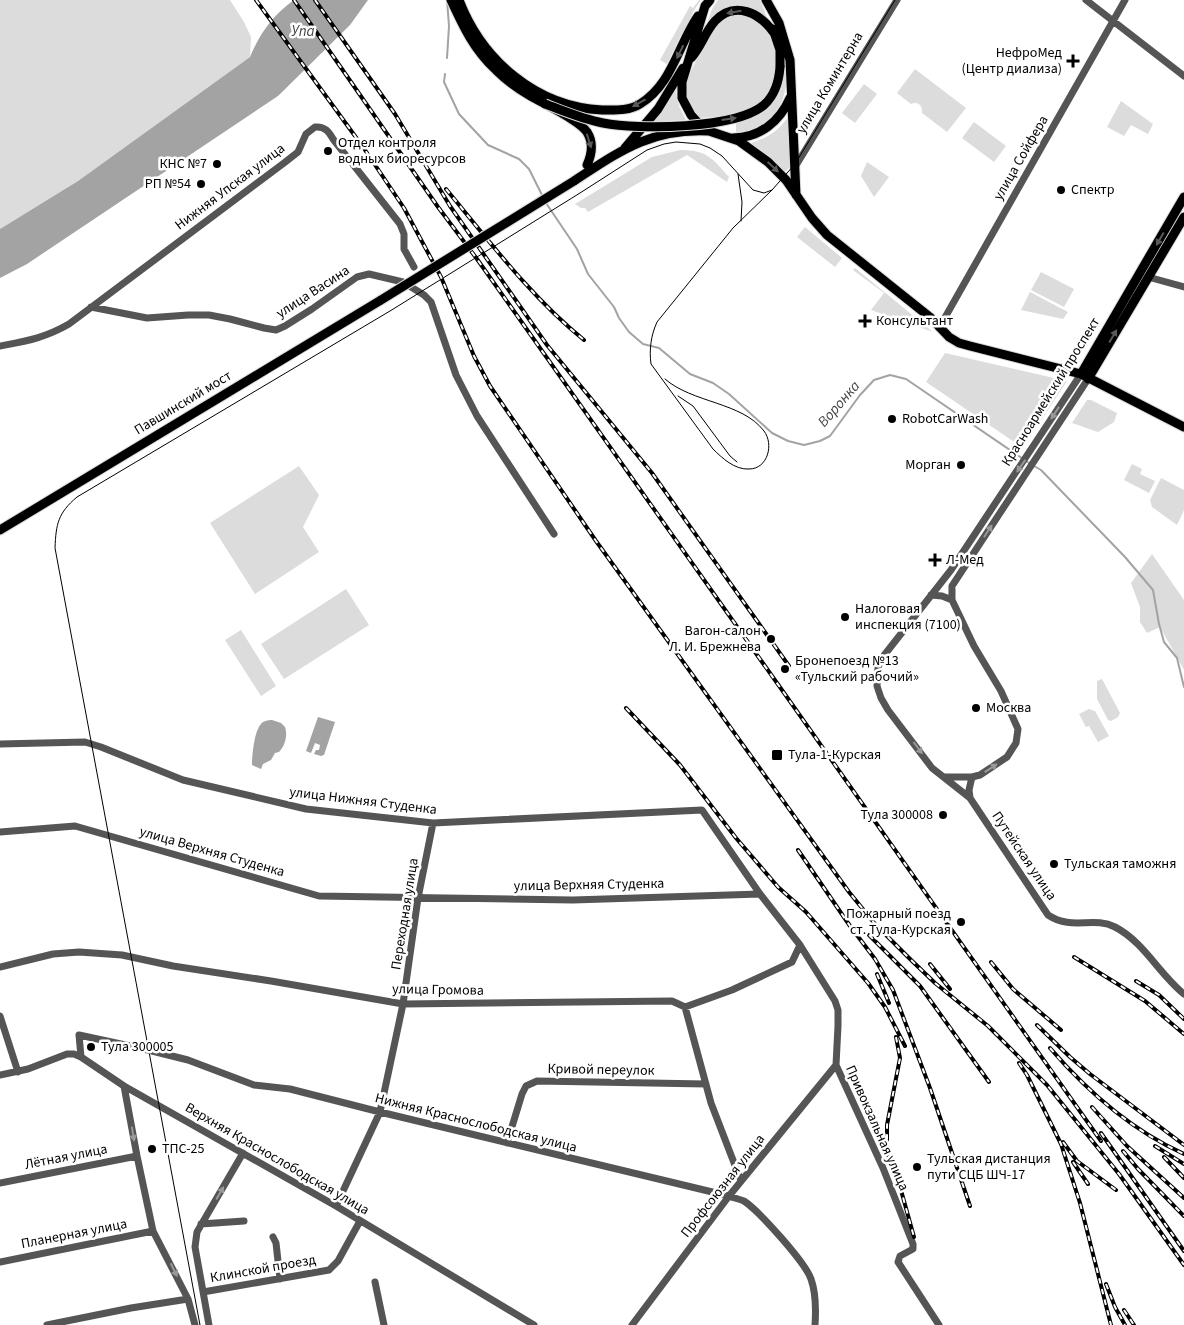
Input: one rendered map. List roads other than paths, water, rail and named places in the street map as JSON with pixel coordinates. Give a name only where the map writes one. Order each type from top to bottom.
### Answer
[{"type":"main road","points":[[451,0],[468,36],[487,62],[515,86],[579,125],[587,133],[592,148],[591,157],[587,165]]},
{"type":"main road","points":[[459,0],[479,40],[499,64],[534,90],[576,107],[623,109],[639,105],[654,93],[672,68],[694,21],[707,3]]},
{"type":"main road","points":[[545,104],[587,120],[632,127],[660,128],[738,118],[754,111],[765,103],[775,89],[780,67],[780,50],[767,1]]},
{"type":"main road","points":[[767,1],[779,23],[789,53],[792,74],[791,95],[796,195]]},
{"type":"main road","points":[[707,3],[682,82],[682,98],[691,115],[701,126],[745,145],[755,152],[785,179],[812,218],[827,235],[931,318],[949,337],[959,342],[1085,376],[1184,427]]},
{"type":"main road","points":[[625,148],[658,109],[688,61],[696,53],[714,21],[729,12],[743,10],[752,12],[765,21],[774,33]]},
{"type":"main road","points":[[730,138],[744,137],[764,129],[781,114],[791,95]]},
{"type":"main road","points":[[625,148],[668,133],[688,130],[709,131]]},
{"type":"main road","name":"Павшинский мост","points":[[0,530],[380,300],[625,148]]},
{"type":"main road","name":"улица Коминтерна","points":[[785,179],[795,167]]},
{"type":"main road","name":"Красноармейский проспект","points":[[1085,376],[1184,197]]},
{"type":"main road","name":"Красноармейский проспект","points":[[1085,376],[1184,217]]},
{"type":"street","name":"улица Коминтерна","points":[[795,167],[897,0]]},
{"type":"street","points":[[1086,0],[1184,76]]},
{"type":"street","name":"улица Сойфера","points":[[939,328],[1125,0]]},
{"type":"street","name":"Нижняя Упская улица","points":[[0,346],[36,340],[54,333],[69,324],[298,152],[306,134],[312,128],[318,126],[328,131],[373,192],[400,224],[404,234],[404,249],[414,267]]},
{"type":"street","points":[[574,181],[587,165]]},
{"type":"street","name":"улица Васина","points":[[91,307],[147,318],[188,314],[209,315],[276,330],[312,309],[357,277],[369,274],[403,282],[424,294],[431,302],[456,374],[477,416],[554,534]]},
{"type":"street","points":[[1148,277],[1184,287]]},
{"type":"street","name":"Красноармейский проспект","points":[[945,777],[932,768],[888,710],[877,686],[878,667],[882,658],[957,562],[1006,487],[1085,376]]},
{"type":"street","name":"Красноармейский проспект","points":[[952,600],[952,586],[1038,457],[1085,376]]},
{"type":"street","points":[[1006,487],[1011,495]]},
{"type":"street","points":[[931,595],[942,596],[952,600],[974,646],[1001,691],[1018,729],[1016,743],[1007,757],[980,775],[972,777],[945,777]]},
{"type":"street","name":"улица Нижняя Cтуденкa","points":[[0,744],[85,742],[183,780],[287,805],[306,809],[433,823],[702,810]]},
{"type":"street","name":"Путейская улица","points":[[945,777],[970,798],[1048,915],[1057,921],[1068,924],[1094,924],[1116,928],[1140,946],[1184,994]]},
{"type":"street","points":[[970,798],[969,790],[972,777]]},
{"type":"street","name":"Привокзальная улица","points":[[702,810],[760,894],[800,945],[835,1001],[838,1010],[836,1065],[883,1168],[913,1244],[913,1249],[900,1256],[898,1262],[939,1325]]},
{"type":"street","name":"Переходная улица","points":[[336,1206],[380,1112],[403,1004],[418,898],[433,823]]},
{"type":"street","name":"улица Верхняя Студенка","points":[[0,832],[75,826],[319,896],[418,898]]},
{"type":"street","name":"улица Верхняя Cтуденка","points":[[418,898],[573,900],[760,894]]},
{"type":"street","points":[[741,1181],[711,1103],[684,1007],[732,990],[792,962],[800,945]]},
{"type":"street","name":"улица Громова","points":[[0,967],[54,954],[79,952],[122,955],[173,966],[403,1004],[672,1001],[684,1007]]},
{"type":"street","points":[[0,1016],[18,1072]]},
{"type":"street","name":"Нижняя Краснослободская улица","points":[[81,1057],[79,1035],[188,1060],[254,1085],[290,1088],[380,1112],[729,1196],[744,1202],[803,1263],[811,1279],[816,1311],[815,1325]]},
{"type":"street","points":[[0,1075],[39,1066],[69,1054],[81,1057]]},
{"type":"street","name":"Верхняя Краснослободская улица","points":[[81,1057],[124,1086],[336,1206],[534,1325]]},
{"type":"street","name":"Профсоюзная улица","points":[[632,1325],[729,1196],[836,1065]]},
{"type":"street","name":"Кривой переулок","points":[[507,1143],[522,1094],[526,1086],[536,1081],[706,1084]]},
{"type":"street","points":[[124,1086],[136,1156],[153,1231],[188,1299],[195,1325]]},
{"type":"street","points":[[210,1325],[195,1248],[197,1232],[243,1153]]},
{"type":"street","name":"Лётная улица","points":[[0,1183],[136,1156]]},
{"type":"street","points":[[202,1224],[244,1221]]},
{"type":"street","name":"Клинской проезд","points":[[203,1292],[329,1270],[338,1261],[360,1221]]},
{"type":"street","name":"Планерная улица","points":[[0,1262],[153,1231]]},
{"type":"street","points":[[273,1237],[276,1243],[280,1279]]},
{"type":"street","points":[[375,1282],[384,1325]]},
{"type":"street","points":[[47,1325],[188,1299]]},
{"type":"water","name":"Упа","points":[[294,0],[368,0],[350,25],[278,96],[27,264],[0,278],[0,229],[78,181],[250,57],[268,25]]},
{"type":"water","points":[[318,717],[335,722],[324,755],[321,756],[314,754],[316,750],[319,750],[320,745],[315,743],[311,753],[306,751]]},
{"type":"water","points":[[272,720],[281,723],[285,727],[285,740],[281,750],[275,753],[271,760],[263,764],[261,769],[252,765],[255,738],[262,723]]},
{"type":"waterway","name":"Воронка","points":[[447,0],[449,26],[447,58]]},
{"type":"waterway","name":"Воронка","points":[[445,74],[444,82],[459,114],[488,145],[519,159],[529,169],[543,197]]},
{"type":"waterway","name":"Воронка","points":[[546,203],[577,249],[588,274],[614,307],[629,332],[643,344],[659,348],[690,374],[713,383],[729,394],[772,433],[788,441],[804,445],[820,441],[830,436],[860,395],[874,380],[890,375],[906,379],[1029,463]]},
{"type":"waterway","name":"Воронка","points":[[1034,466],[1041,470],[1125,557],[1153,590],[1164,642],[1177,658],[1184,687]]},
{"type":"tram line","points":[[665,379],[676,387],[730,408],[755,421],[764,431],[769,442],[767,455],[761,465],[749,469],[739,468],[729,463],[713,449],[651,364],[650,348],[653,332],[657,322],[733,228],[772,190],[795,164],[895,0]]},
{"type":"tram line","points":[[200,1325],[55,548],[57,526],[62,514],[77,497],[390,311],[647,150],[676,142],[700,144],[722,156],[753,190],[764,193],[772,190]]},
{"type":"tram line","points":[[738,174],[742,202],[741,221]]},
{"type":"tram line","points":[[678,396],[693,406],[730,456],[737,462]]},
{"type":"railway","points":[[256,0],[363,147],[404,208],[441,277],[474,356],[490,386],[596,541],[849,892],[875,924],[909,958],[935,983],[988,1026],[1047,1085],[1119,1174],[1184,1265]]},
{"type":"railway","points":[[294,0],[438,207],[477,259],[1101,1141]]},
{"type":"railway","points":[[315,0],[395,114],[450,206],[547,345],[652,473],[789,666]]},
{"type":"railway","points":[[446,189],[495,249],[546,306],[584,340]]},
{"type":"railway","points":[[626,708],[680,765],[736,838],[778,887],[806,912],[868,983],[885,1007],[905,1046]]},
{"type":"railway","points":[[798,850],[875,959],[893,990],[930,1088],[970,1206]]},
{"type":"railway","points":[[869,935],[920,986],[989,1082]]},
{"type":"railway","points":[[1074,957],[1145,1001],[1184,1034]]},
{"type":"railway","points":[[991,962],[1013,989],[1061,1030]]},
{"type":"railway","points":[[930,964],[950,989]]},
{"type":"railway","points":[[877,974],[889,1003]]},
{"type":"railway","points":[[1136,981],[1159,995],[1184,1019]]},
{"type":"railway","points":[[1037,1025],[1090,1074],[1184,1145]]},
{"type":"railway","points":[[896,1037],[900,1058],[887,1125],[887,1152],[899,1183],[914,1237]]},
{"type":"railway","points":[[1050,1048],[1079,1079],[1111,1108],[1146,1133],[1184,1154]]},
{"type":"railway","points":[[1019,1063],[1027,1075],[1061,1144],[1080,1203],[1111,1325]]},
{"type":"railway","points":[[1092,1107],[1127,1146],[1184,1198]]},
{"type":"railway","points":[[1101,1133],[1184,1251]]},
{"type":"railway","points":[[1063,1142],[1077,1161],[1116,1190]]},
{"type":"railway","points":[[1155,1146],[1184,1164]]},
{"type":"railway","points":[[1123,1151],[1184,1216]]},
{"type":"railway","points":[[1164,1157],[1184,1178]]},
{"type":"railway","points":[[1073,1162],[1088,1184]]},
{"type":"railway","points":[[1106,1284],[1115,1307],[1125,1325]]},
{"type":"railway","points":[[1124,1310],[1134,1325]]},
{"type":"place","name":"НефроМед (Центр диализа)","points":[[1073,61]]},
{"type":"place","name":"Отдел контроля водных биоресурсов","points":[[328,151]]},
{"type":"place","name":"КНС №7","points":[[217,164]]},
{"type":"place","name":"РП №54","points":[[201,184]]},
{"type":"place","name":"Спектр","points":[[1061,190]]},
{"type":"place","name":"Консультант","points":[[865,321]]},
{"type":"place","name":"RobotCarWash","points":[[892,419]]},
{"type":"place","name":"Морган","points":[[961,465]]},
{"type":"place","name":"Л-Мед","points":[[935,560]]},
{"type":"place","name":"Налоговая инспекция (7100)","points":[[845,617]]},
{"type":"place","name":"Вагон-салон Л. И. Брежнева","points":[[771,639]]},
{"type":"place","name":"Бронепоезд №13 «Тульский рабочий»","points":[[785,669]]},
{"type":"place","name":"Москва","points":[[976,708]]},
{"type":"place","name":"Тула-1-Курская","points":[[777,755]]},
{"type":"place","name":"Тула 300008","points":[[943,815]]},
{"type":"place","name":"Тульская таможня","points":[[1054,864]]},
{"type":"place","name":"Пожарный поезд ст. Тула-Курская","points":[[961,922]]},
{"type":"place","name":"Тула 300005","points":[[91,1047]]},
{"type":"place","name":"ТПС-25","points":[[152,1149]]},
{"type":"place","name":"Тульская дистанция пути СЦБ ШЧ-17","points":[[917,1167]]}]
